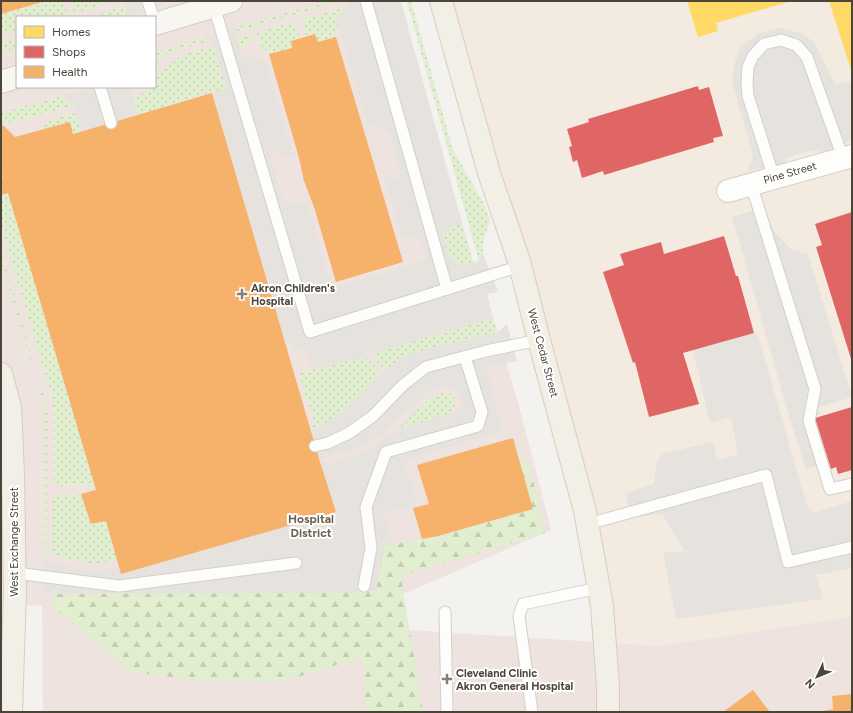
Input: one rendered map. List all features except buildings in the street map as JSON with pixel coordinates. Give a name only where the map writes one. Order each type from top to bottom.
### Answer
[{"type":"main road","name":"West Cedar Street","points":[[441,1],[489,173],[520,266],[579,485],[588,524],[602,606],[608,686],[608,712]]},
{"type":"main road","points":[[156,23],[223,3]]},
{"type":"main road","points":[[1,82],[16,77]]},
{"type":"main road","name":"West Exchange Street","points":[[1,374],[10,407],[14,475],[15,573],[11,712]]},
{"type":"street","name":"Pine Street","points":[[728,191],[848,157]]},
{"type":"lane","points":[[148,1],[153,16]]},
{"type":"lane","points":[[366,1],[447,289]]},
{"type":"lane","points":[[223,3],[310,332],[520,266]]},
{"type":"lane","points":[[774,178],[748,96],[748,67],[753,56],[764,44],[781,40],[796,45],[807,57],[848,157]]},
{"type":"lane","points":[[100,88],[111,123]]},
{"type":"lane","points":[[751,184],[815,389],[809,420],[830,489],[852,484]]},
{"type":"lane","points":[[315,446],[328,443],[349,433],[373,416],[403,385],[426,367],[465,356],[539,340]]},
{"type":"lane","points":[[364,586],[371,548],[366,507],[386,452],[478,426],[482,412],[465,356]]},
{"type":"lane","points":[[588,524],[766,475],[788,562],[852,547]]},
{"type":"lane","points":[[15,573],[119,586],[296,563]]},
{"type":"lane","points":[[532,712],[519,616],[523,604],[598,588]]},
{"type":"lane","points":[[445,612],[447,712]]},
{"type":"shaded area","name":"Akron Children's Hospital","points":[[1,1],[400,1],[475,269],[494,320],[522,417],[551,530],[332,625],[659,646],[852,617],[852,712],[43,712],[42,606],[1,603]]},
{"type":"shaded area","points":[[127,1],[163,1],[164,5],[125,16]]},
{"type":"shaded area","points":[[347,1],[401,2],[462,223],[454,225],[443,237],[449,256],[461,265],[479,261],[484,256],[498,292],[487,294],[493,318],[341,363],[312,370],[305,348],[294,351],[291,342],[285,344],[212,93],[226,88],[214,46],[205,37],[237,27],[236,39],[241,55],[266,61],[294,157],[269,152],[283,200],[308,205],[332,288],[426,260],[421,240],[401,235],[383,174],[403,180],[389,132],[368,125],[336,18],[349,6]]},
{"type":"shaded area","points":[[450,1],[852,1],[852,617],[659,646],[616,643]]},
{"type":"shaded area","points":[[780,28],[802,33],[814,42],[835,84],[852,81],[852,140],[823,152],[813,150],[787,158],[785,163],[748,171],[753,156],[732,82],[735,62],[741,46],[759,33]]},
{"type":"shaded area","points":[[88,88],[131,88],[139,115],[81,131],[74,107],[61,96]]},
{"type":"shaded area","points":[[765,207],[773,230],[792,250],[808,254],[852,397],[817,408],[820,414],[814,417],[827,463],[806,469],[789,416],[732,217]]},
{"type":"shaded area","points":[[507,324],[517,361],[488,367],[487,370],[502,431],[411,458],[406,462],[406,467],[418,503],[384,513],[393,545],[385,546],[376,591],[334,593],[43,593],[43,560],[95,573],[119,566],[121,574],[304,521],[309,534],[337,526],[334,512],[336,512],[321,465],[359,454],[399,429],[448,414],[455,414],[461,409],[462,400],[458,392],[450,386],[442,386],[429,393],[409,409],[388,430],[352,450],[320,460],[311,431],[343,412],[380,375],[405,356],[422,350],[497,333]]},
{"type":"shaded area","points":[[754,333],[758,335],[807,506],[814,513],[852,501],[852,568],[816,575],[823,599],[676,619],[663,553],[684,551],[662,514],[631,518],[625,493],[654,484],[657,462],[662,454],[713,442],[717,460],[738,454],[731,417],[710,423],[693,351]]},
{"type":"green space","points":[[47,1],[64,1],[68,16],[16,16],[16,30],[1,35],[1,14]]},
{"type":"green space","points":[[71,1],[115,1],[74,13]]},
{"type":"green space","points":[[328,1],[341,1],[236,32],[237,27]]},
{"type":"green space","points":[[411,1],[453,150],[485,205],[490,220],[482,246],[484,256],[479,261],[407,2]]},
{"type":"green space","points":[[126,6],[125,16],[93,16]]},
{"type":"green space","points":[[349,6],[336,18],[340,28],[334,30],[336,37],[318,42],[315,34],[306,37],[302,20]]},
{"type":"green space","points":[[295,22],[300,39],[291,41],[292,48],[269,54],[268,49],[263,51],[258,34],[239,49],[236,39]]},
{"type":"green space","points":[[205,37],[208,41],[164,54],[156,65],[156,52]]},
{"type":"green space","points":[[16,38],[16,48],[1,53],[1,43]]},
{"type":"green space","points":[[214,46],[226,88],[139,115],[133,96],[146,92],[149,88],[156,88],[156,77],[159,72],[183,55]]},
{"type":"green space","points":[[61,96],[74,106],[3,124],[1,113]]},
{"type":"green space","points":[[76,113],[81,131],[73,134],[46,129],[44,122]]},
{"type":"green space","points":[[8,193],[95,484],[54,486],[54,412],[51,393],[1,226],[1,195]]},
{"type":"green space","points":[[462,223],[473,262],[461,265],[449,256],[443,237],[454,225]]},
{"type":"green space","points":[[1,251],[33,361],[31,362],[1,260]]},
{"type":"green space","points":[[493,318],[497,333],[422,350],[399,359],[387,370],[378,362],[372,352]]},
{"type":"green space","points":[[363,355],[377,368],[380,375],[343,412],[311,431],[309,426],[315,424],[299,373],[341,363]]},
{"type":"green space","points":[[42,389],[47,412],[46,555],[43,555],[45,439],[43,404],[40,390]]},
{"type":"green space","points":[[447,392],[452,395],[455,400],[454,408],[448,414],[399,429],[427,402],[440,394]]},
{"type":"green space","points":[[524,460],[529,464],[545,533],[410,573],[401,578],[423,712],[366,712],[362,657],[281,682],[205,681],[131,672],[53,607],[53,594],[334,593],[375,591],[385,546],[439,536],[532,509],[519,461]]},
{"type":"green space","points":[[81,494],[91,524],[106,521],[117,559],[97,565],[52,554],[53,495]]},
{"type":"place","name":"Akron Children's Hospital","points":[[242,294]]},
{"type":"place","name":"Cleveland Clinic Akron General Hospital","points":[[447,679]]},
{"type":"district","name":"Hospital District","points":[[311,526]]}]
